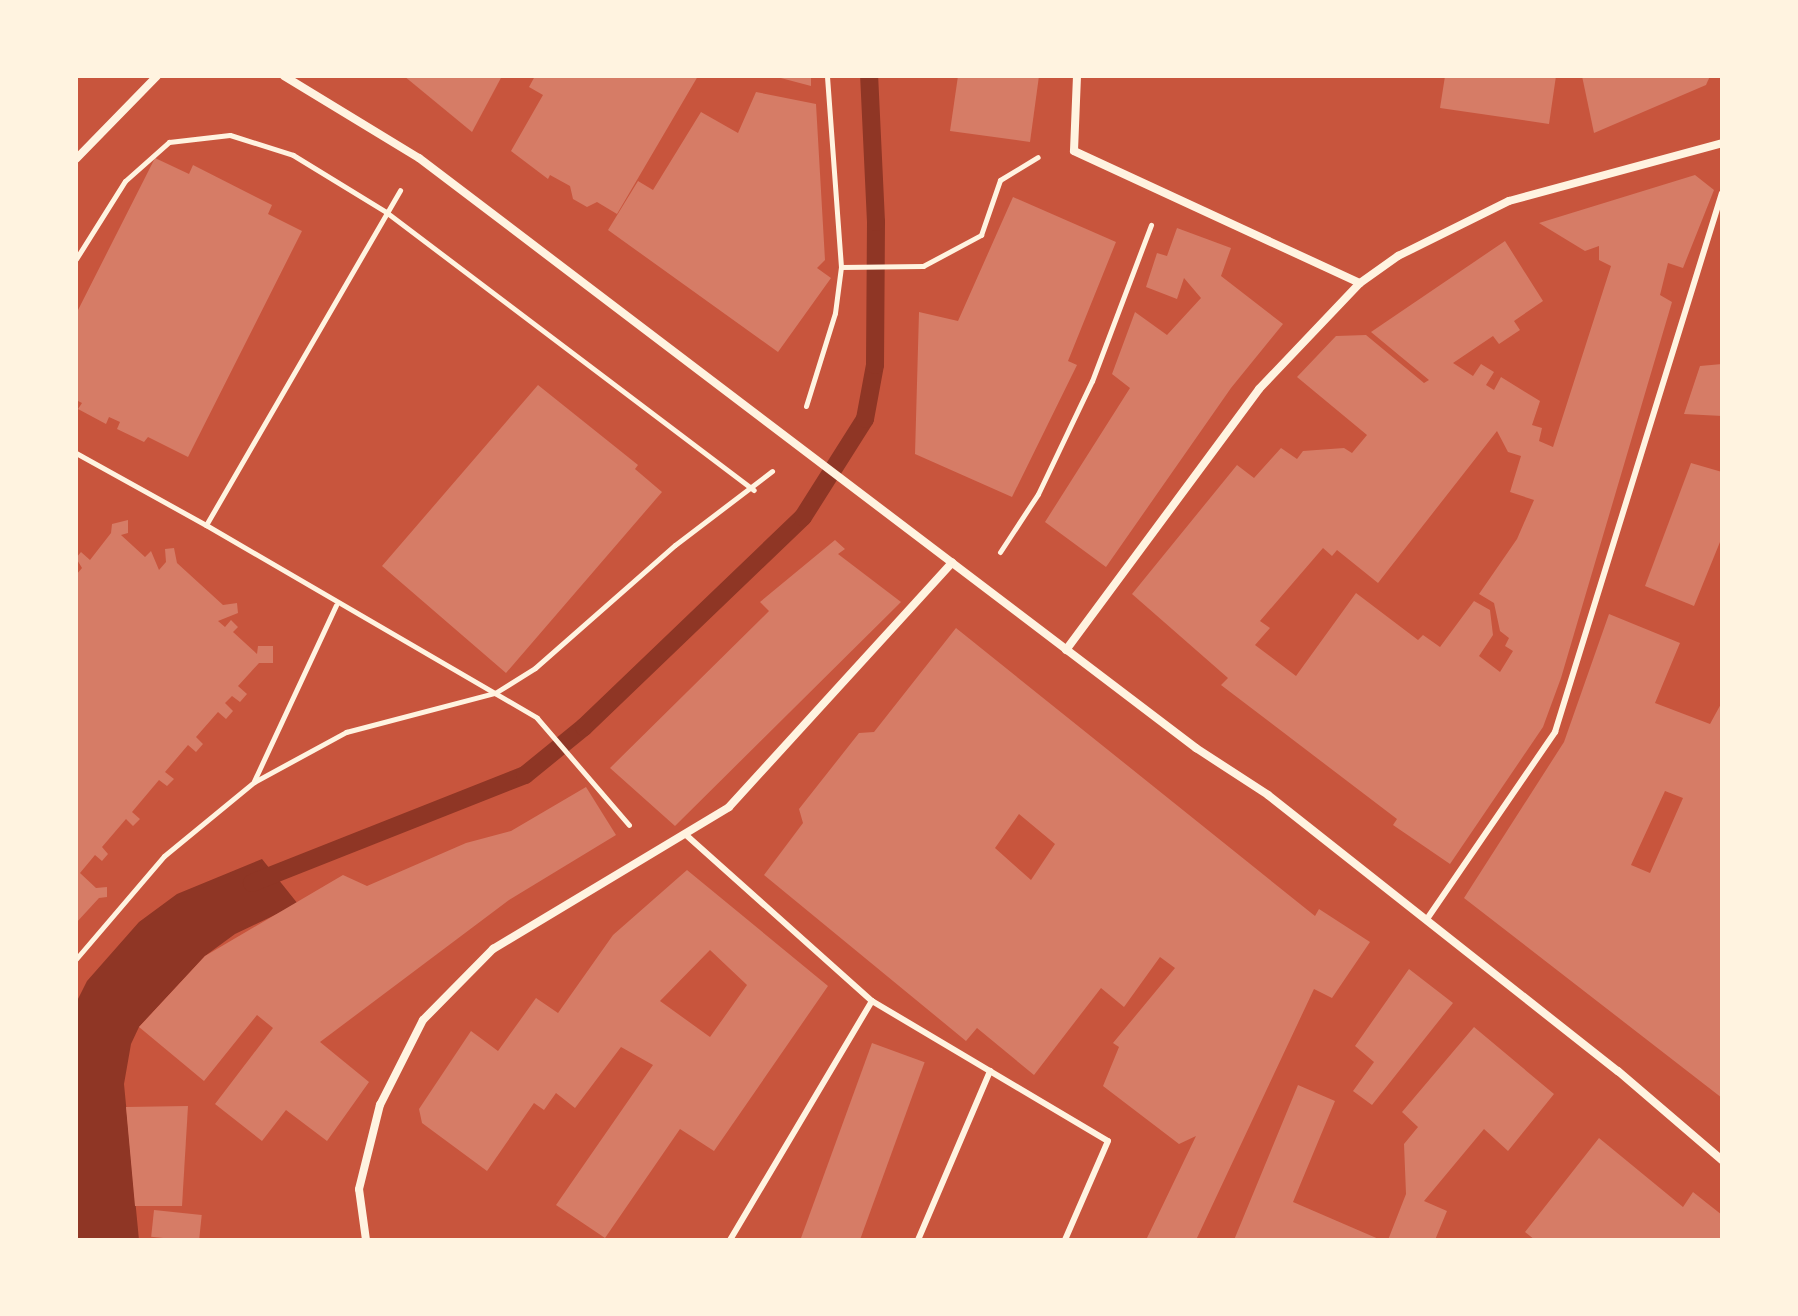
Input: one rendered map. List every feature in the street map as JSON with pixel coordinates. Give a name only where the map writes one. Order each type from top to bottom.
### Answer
[{"type":"street","points":[[76,159],[157,76]]},
{"type":"street","points":[[284,76],[419,158],[1196,748],[1268,795],[1427,919],[1722,1160]]},
{"type":"street","points":[[1077,76],[1074,151],[1360,283]]},
{"type":"street","points":[[1066,650],[1259,389],[1360,283],[1398,256],[1509,201],[1722,143]]},
{"type":"street","points":[[366,1240],[359,1189],[380,1105],[423,1020],[493,949],[729,807],[952,563]]},
{"type":"lane","points":[[1427,919],[1555,732],[1722,193]]},
{"type":"lane","points":[[685,834],[872,1001],[1108,1141],[1065,1240]]},
{"type":"lane","points":[[730,1240],[872,1001]]},
{"type":"lane","points":[[918,1240],[990,1071]]},
{"type":"path","points":[[76,959],[164,856],[254,782],[346,732],[495,693],[535,668],[675,545],[754,490],[781,462],[819,371],[841,267],[827,76]]},
{"type":"path","points":[[76,259],[125,181],[169,142],[230,135],[281,151],[336,178],[386,212],[754,490]]},
{"type":"path","points":[[841,267],[923,266],[981,235],[1000,180],[1030,159],[1074,151]]},
{"type":"path","points":[[206,525],[419,158]]},
{"type":"path","points":[[980,583],[1038,494],[1092,381],[1164,192]]},
{"type":"path","points":[[76,453],[537,718],[653,853]]},
{"type":"path","points":[[254,782],[336,605]]},
{"type":"shaded area","points":[[262,859],[298,904],[235,934],[205,956],[139,1027],[131,1044],[124,1084],[139,1240],[76,1240],[76,1003],[87,981],[139,922],[177,894]]},
{"type":"building","points":[[404,76],[502,76],[472,132]]},
{"type":"building","points":[[535,76],[698,76],[617,214],[597,202],[587,207],[573,199],[570,186],[550,175],[548,179],[511,151],[543,95],[529,87]]},
{"type":"building","points":[[778,76],[811,76],[811,86],[777,77]]},
{"type":"building","points":[[958,76],[1039,76],[1030,142],[950,131]]},
{"type":"building","points":[[1445,76],[1556,76],[1549,124],[1440,108]]},
{"type":"building","points":[[1582,76],[1710,76],[1706,85],[1594,133]]},
{"type":"building","points":[[756,92],[816,104],[825,260],[817,268],[831,278],[778,352],[608,230],[638,181],[653,190],[701,112],[738,133]]},
{"type":"building","points":[[155,158],[189,174],[193,165],[272,205],[268,214],[302,231],[188,457],[148,437],[144,442],[117,429],[120,422],[109,417],[106,424],[78,409],[82,403],[76,400],[76,314]]},
{"type":"building","points":[[1695,175],[1714,190],[1683,268],[1668,263],[1660,295],[1672,302],[1561,678],[1543,727],[1450,864],[1393,825],[1397,819],[1221,685],[1228,678],[1132,594],[1237,465],[1254,478],[1281,448],[1297,459],[1303,451],[1344,448],[1352,453],[1367,435],[1297,377],[1336,336],[1366,335],[1424,383],[1429,380],[1371,332],[1505,241],[1543,301],[1514,321],[1520,330],[1499,344],[1493,336],[1453,363],[1473,376],[1481,364],[1494,372],[1486,385],[1494,390],[1501,377],[1540,401],[1532,425],[1542,428],[1539,441],[1553,447],[1611,266],[1599,260],[1599,246],[1585,251],[1539,223]],"holes":[[[1497,431],[1508,452],[1521,456],[1510,492],[1534,500],[1517,539],[1479,594],[1494,603],[1500,631],[1509,638],[1505,646],[1513,651],[1500,672],[1479,656],[1493,635],[1490,610],[1474,601],[1440,647],[1423,635],[1418,640],[1356,593],[1296,676],[1255,645],[1270,628],[1260,621],[1323,548],[1332,556],[1337,550],[1378,583]]]},
{"type":"building","points":[[1013,197],[1116,242],[1068,361],[1077,365],[1012,497],[915,454],[919,312],[958,321]]},
{"type":"building","points":[[1177,228],[1231,248],[1221,276],[1283,324],[1231,388],[1106,567],[1045,522],[1130,388],[1112,374],[1135,312],[1167,335],[1201,298],[1184,278],[1177,299],[1146,287],[1157,253],[1167,256]]},
{"type":"building","points":[[1722,364],[1722,416],[1684,414],[1700,366]]},
{"type":"building","points":[[538,385],[638,465],[635,469],[662,492],[506,673],[382,566]]},
{"type":"building","points":[[1691,463],[1722,472],[1722,537],[1694,606],[1645,586]]},
{"type":"building","points":[[128,520],[128,533],[121,535],[145,557],[151,551],[159,570],[166,562],[165,549],[174,548],[177,563],[223,605],[237,603],[238,613],[218,621],[225,627],[231,620],[238,627],[233,632],[257,654],[258,646],[273,646],[273,663],[259,663],[238,686],[247,694],[240,702],[232,696],[225,703],[233,711],[226,719],[218,712],[196,737],[203,744],[196,752],[188,745],[165,772],[174,779],[167,786],[159,780],[132,812],[140,819],[133,826],[126,819],[102,847],[108,854],[102,861],[95,855],[80,873],[96,888],[107,887],[107,897],[99,898],[76,923],[76,575],[82,568],[76,558],[81,552],[90,560],[111,533],[112,524]]},
{"type":"building","points":[[835,540],[845,549],[838,554],[901,602],[675,826],[610,768],[769,611],[760,602]]},
{"type":"building","points":[[1609,614],[1680,643],[1655,703],[1710,724],[1722,702],[1722,1098],[1464,898],[1564,742]],"holes":[[[1665,791],[1683,798],[1650,873],[1631,865]]]},
{"type":"building","points":[[956,628],[1315,916],[1319,909],[1370,942],[1332,998],[1314,989],[1196,1240],[1146,1240],[1196,1136],[1179,1144],[1103,1086],[1119,1047],[1113,1043],[1175,968],[1160,957],[1124,1007],[1101,988],[1034,1075],[977,1028],[966,1041],[764,875],[803,823],[799,809],[859,733],[874,732]],"holes":[[[1019,814],[1055,844],[1031,880],[995,848]]]},
{"type":"building","points":[[586,787],[616,835],[509,900],[320,1042],[369,1082],[327,1141],[286,1110],[262,1141],[215,1104],[273,1028],[257,1015],[204,1081],[139,1027],[205,956],[343,875],[367,886],[466,843],[511,831]]},
{"type":"building","points":[[687,870],[828,986],[714,1151],[680,1129],[605,1238],[556,1205],[653,1065],[621,1047],[575,1108],[556,1093],[544,1110],[534,1103],[487,1171],[422,1123],[419,1109],[471,1031],[498,1051],[536,998],[558,1013],[613,935]],"holes":[[[710,950],[747,985],[710,1037],[660,1001]]]},
{"type":"building","points":[[1409,969],[1453,1003],[1372,1105],[1353,1091],[1374,1062],[1355,1046]]},
{"type":"building","points":[[1474,1027],[1554,1094],[1508,1151],[1484,1129],[1424,1201],[1447,1211],[1435,1240],[1388,1240],[1406,1194],[1404,1144],[1418,1127],[1402,1112]]},
{"type":"building","points":[[872,1043],[925,1062],[860,1240],[800,1240]]},
{"type":"building","points":[[1298,1085],[1335,1101],[1293,1202],[1381,1240],[1234,1240]]},
{"type":"building","points":[[188,1106],[182,1206],[135,1206],[126,1107]]},
{"type":"building","points":[[1599,1138],[1683,1207],[1693,1192],[1722,1215],[1722,1240],[1535,1240],[1525,1232]]},
{"type":"building","points":[[154,1210],[202,1215],[199,1240],[151,1237]]},
{"type":"waterway","points":[[252,883],[525,775],[584,727],[803,517],[865,419],[875,365],[876,222],[869,76]]}]
